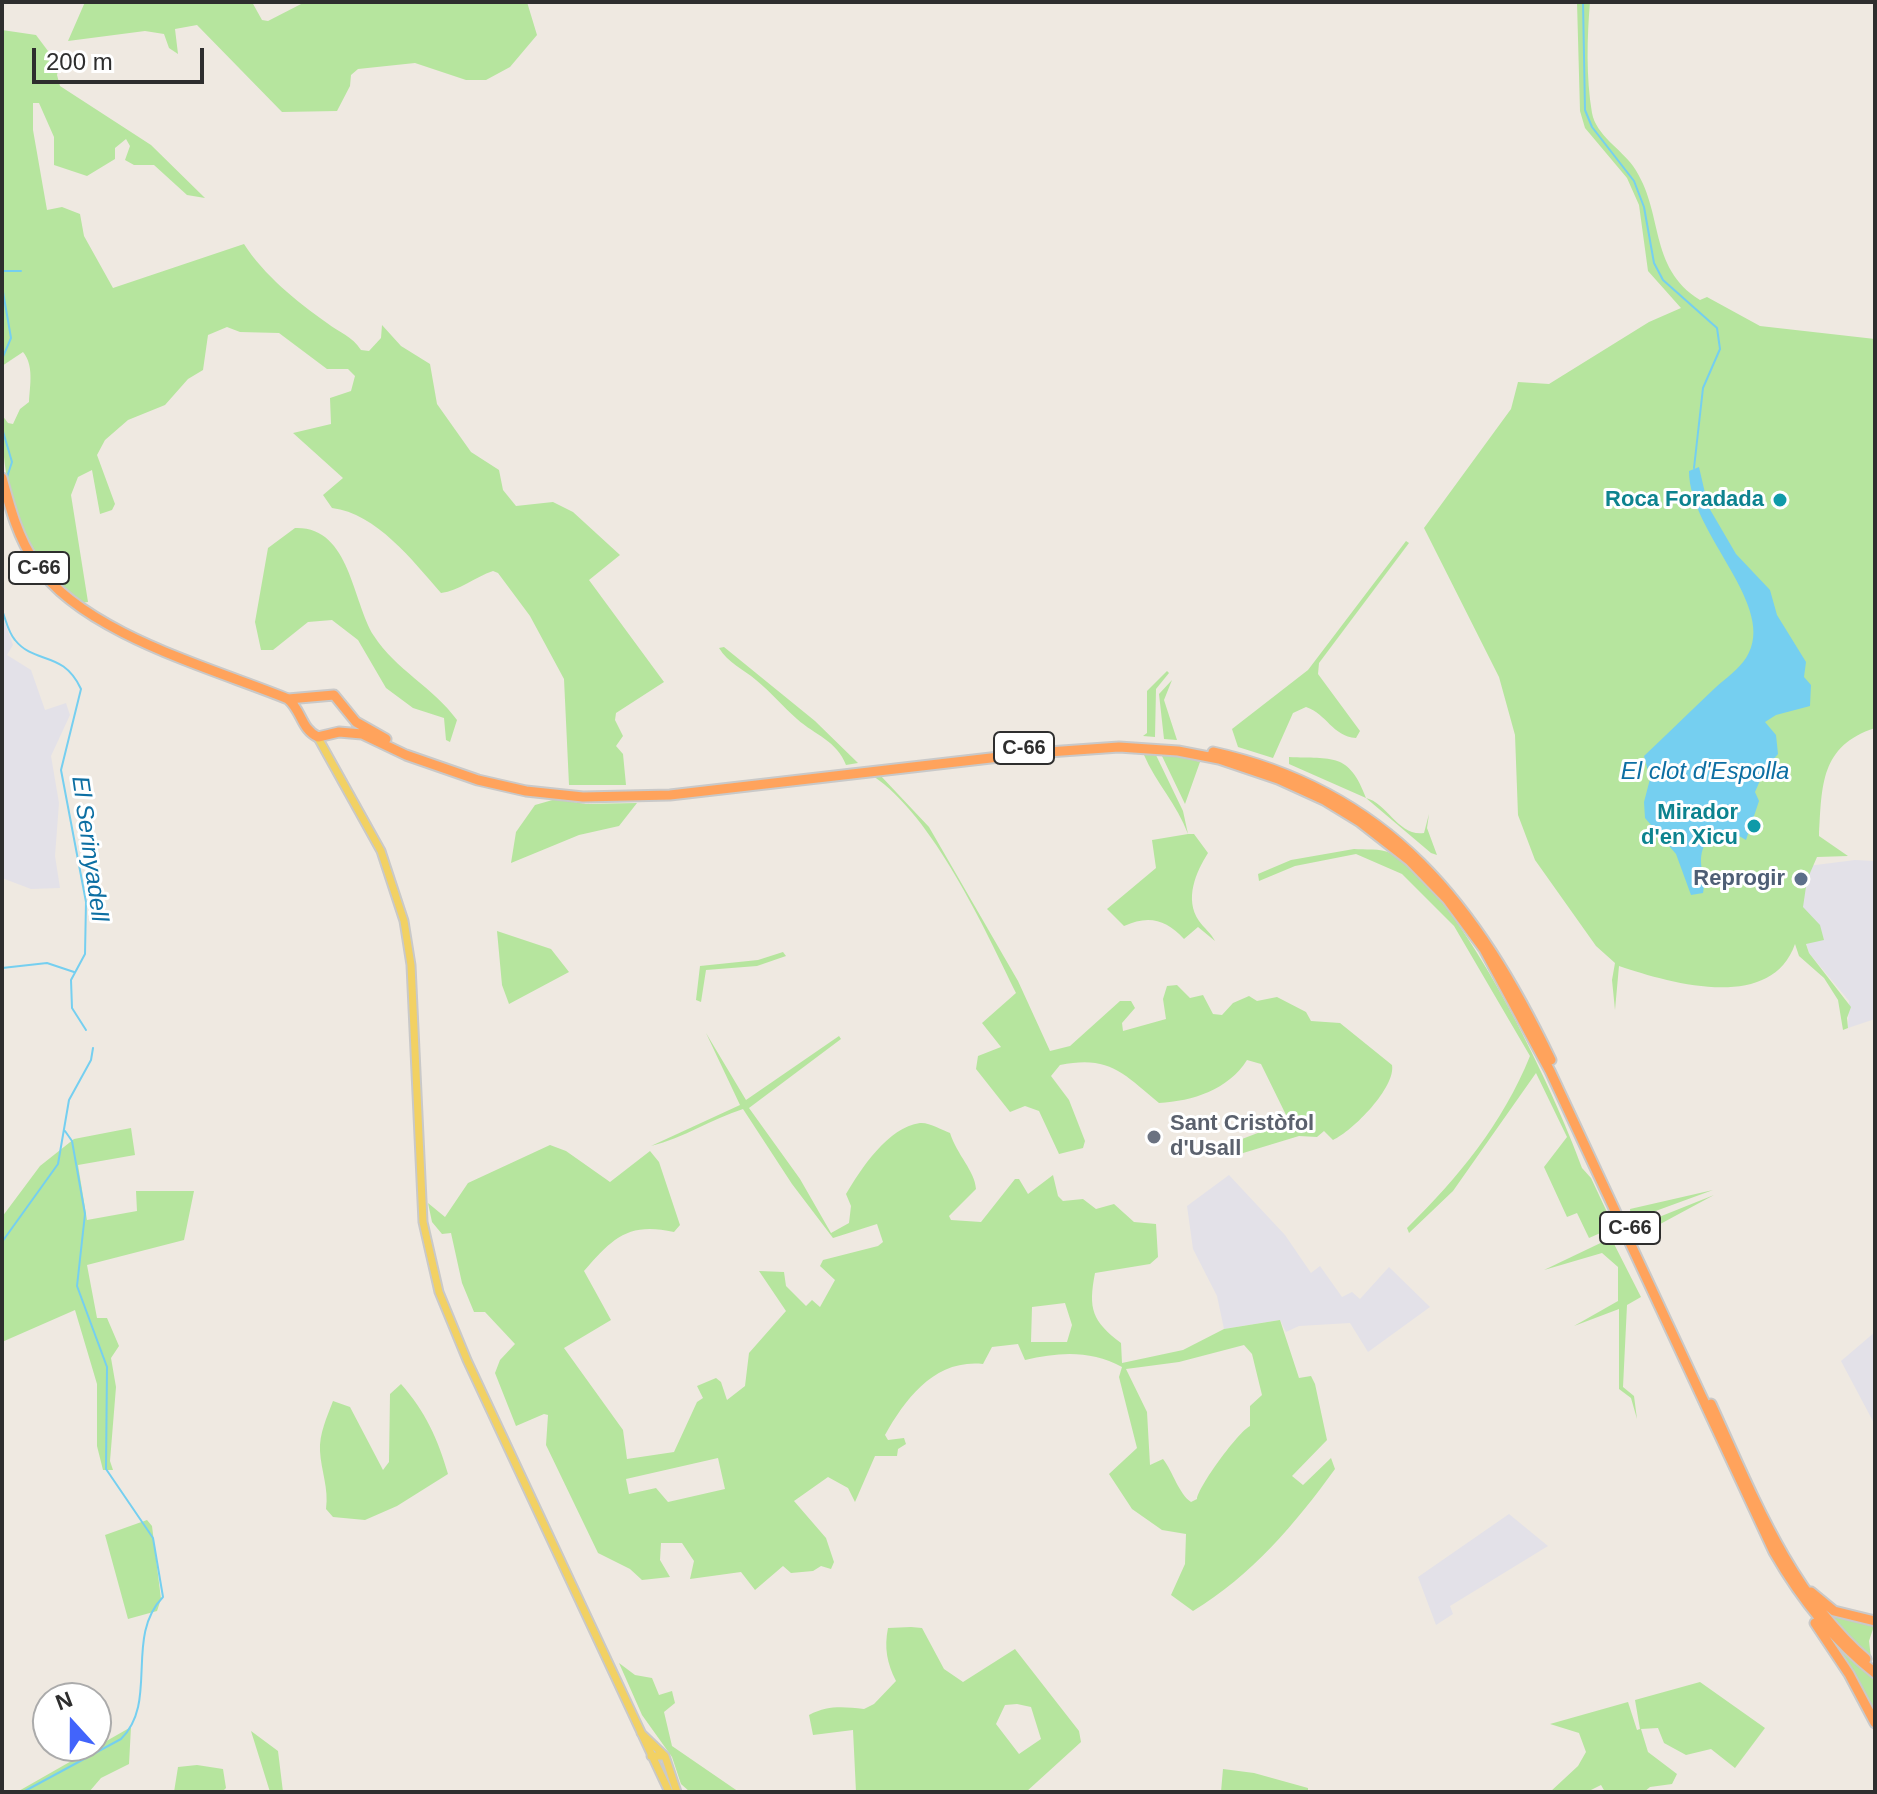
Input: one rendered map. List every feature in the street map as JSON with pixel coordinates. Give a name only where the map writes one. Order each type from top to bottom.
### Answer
[{"type":"highway","name":"C-66","points":[[2,478],[20,535],[37,566],[82,610],[143,640],[288,699],[302,715],[305,727],[317,736],[362,734],[430,764],[478,780],[526,791],[583,797],[670,795],[1119,747],[1178,751],[1219,759],[1278,779],[1324,800],[1360,822],[1410,861],[1447,899],[1484,949],[1550,1071],[1750,1505],[1787,1574],[1812,1612],[1875,1673]]},
{"type":"highway","name":"C-66","points":[[288,699],[334,695],[365,728],[443,763],[514,782],[570,790],[669,789],[1120,741],[1179,745],[1240,758],[1296,778],[1333,797],[1375,824],[1427,867],[1473,922],[1501,964],[1543,1044],[1794,1574],[1824,1616],[1875,1666]]},
{"type":"highway","points":[[302,715],[313,696]]},
{"type":"highway","points":[[337,733],[346,722],[346,709]]},
{"type":"highway","points":[[1750,1505],[1775,1563],[1849,1674],[1875,1723]]},
{"type":"highway","points":[[1794,1574],[1834,1611],[1875,1621]]},
{"type":"main road","points":[[329,755],[337,733]]},
{"type":"main road","points":[[317,736],[381,851],[404,921],[411,965],[423,1222],[439,1292],[669,1792]]},
{"type":"main road","points":[[640,1731],[665,1756],[677,1792]]},
{"type":"main road","points":[[651,1756],[665,1756]]},
{"type":"shaded area","points":[[2,615],[13,645],[7,655],[31,670],[45,710],[66,703],[70,715],[51,756],[59,803],[55,856],[60,888],[31,889],[2,878]]},
{"type":"shaded area","points":[[1855,860],[1875,861],[1875,1019],[1848,1028],[1849,1001],[1809,953],[1784,869]]},
{"type":"shaded area","points":[[1229,1175],[1285,1235],[1311,1273],[1320,1266],[1342,1297],[1352,1292],[1360,1299],[1389,1267],[1430,1307],[1368,1352],[1350,1323],[1299,1326],[1286,1332],[1280,1320],[1224,1329],[1217,1296],[1193,1249],[1187,1206]]},
{"type":"shaded area","points":[[1875,1332],[1875,1425],[1841,1361]]},
{"type":"shaded area","points":[[1509,1514],[1548,1546],[1450,1606],[1453,1614],[1436,1625],[1418,1577]]},
{"type":"green space","points":[[85,2],[252,2],[262,20],[268,21],[305,2],[527,2],[537,35],[510,67],[486,80],[466,80],[415,63],[358,69],[351,75],[350,86],[337,111],[282,112],[197,25],[175,29],[178,54],[169,48],[164,34],[145,31],[68,41]]},
{"type":"green space","points":[[1577,2],[1590,2],[1588,72],[1594,121],[1633,166],[1643,184],[1664,255],[1683,287],[1700,300],[1707,297],[1760,326],[1875,339],[1875,728],[1843,745],[1828,770],[1821,800],[1819,836],[1848,856],[1817,857],[1807,880],[1803,907],[1820,925],[1824,940],[1806,944],[1809,953],[1851,1007],[1847,1018],[1848,1028],[1843,1030],[1838,1000],[1824,978],[1799,956],[1795,944],[1783,965],[1765,979],[1742,986],[1691,985],[1619,966],[1615,1010],[1612,980],[1615,963],[1596,946],[1535,860],[1518,815],[1515,735],[1499,677],[1424,528],[1511,409],[1518,382],[1549,384],[1649,322],[1681,308],[1648,271],[1639,205],[1627,178],[1585,128],[1580,111]]},
{"type":"green space","points":[[2,30],[36,35],[54,59],[61,60],[57,75],[60,86],[151,145],[205,198],[187,195],[154,165],[134,165],[125,160],[130,146],[126,139],[115,148],[115,159],[87,176],[54,165],[54,137],[39,103],[33,103],[33,130],[47,210],[62,207],[80,214],[84,236],[113,288],[244,244],[281,287],[350,338],[361,350],[369,351],[381,338],[382,325],[401,346],[430,364],[437,404],[471,452],[499,470],[503,490],[516,506],[553,502],[573,512],[620,555],[589,580],[664,682],[616,713],[615,720],[623,736],[616,746],[623,754],[626,785],[569,785],[564,679],[530,616],[498,573],[493,571],[441,593],[406,553],[378,529],[364,519],[332,508],[323,495],[343,478],[293,433],[331,424],[330,398],[351,391],[355,376],[348,369],[327,369],[279,333],[240,332],[227,327],[208,335],[203,370],[188,379],[165,405],[128,420],[105,440],[97,455],[115,504],[112,510],[100,514],[92,470],[78,477],[71,495],[88,602],[80,603],[42,562],[18,518],[3,444],[2,415],[13,424],[20,409],[29,402],[30,376],[29,363],[23,352],[2,366]]},
{"type":"green space","points":[[295,528],[313,531],[327,539],[338,552],[374,636],[393,659],[457,720],[450,742],[446,740],[444,718],[413,708],[386,688],[358,640],[332,620],[308,622],[273,650],[261,650],[255,622],[268,548]]},
{"type":"green space","points":[[1406,541],[1409,543],[1319,663],[1318,674],[1360,731],[1356,738],[1341,733],[1306,707],[1293,713],[1273,758],[1238,747],[1232,729],[1308,670]]},
{"type":"green space","points":[[724,647],[815,721],[858,763],[846,765],[831,744],[797,719],[727,658],[719,648]]},
{"type":"green space","points":[[1167,671],[1169,673],[1156,689],[1155,737],[1143,736],[1147,733],[1147,691]]},
{"type":"green space","points":[[1172,680],[1164,700],[1177,740],[1164,739],[1159,694]]},
{"type":"green space","points":[[1155,753],[1183,811],[1188,834],[1144,755]]},
{"type":"green space","points":[[1161,754],[1175,754],[1200,762],[1185,804]]},
{"type":"green space","points":[[1289,757],[1328,759],[1346,765],[1360,783],[1366,798],[1289,764]]},
{"type":"green space","points":[[880,775],[929,827],[1018,981],[1050,1051],[1070,1046],[1120,1001],[1131,1001],[1135,1008],[1122,1023],[1123,1031],[1166,1019],[1163,999],[1167,986],[1177,985],[1190,998],[1203,995],[1213,1014],[1222,1015],[1233,1003],[1249,996],[1257,1001],[1277,997],[1306,1012],[1311,1021],[1340,1023],[1392,1065],[1387,1085],[1362,1118],[1333,1140],[1324,1131],[1317,1137],[1299,1136],[1230,1157],[1222,1149],[1229,1144],[1289,1121],[1261,1064],[1247,1060],[1230,1079],[1209,1092],[1184,1100],[1159,1103],[1114,1069],[1091,1062],[1060,1065],[1051,1076],[1069,1100],[1085,1141],[1083,1148],[1059,1154],[1039,1111],[1025,1106],[1010,1112],[976,1069],[978,1056],[1001,1047],[982,1023],[1016,993],[989,938],[936,845],[895,794],[873,776]]},
{"type":"green space","points":[[1366,798],[1415,833],[1424,833],[1429,814],[1427,828],[1437,855],[1431,853]]},
{"type":"green space","points":[[556,799],[586,804],[637,803],[619,826],[579,835],[511,863],[516,832],[535,805]]},
{"type":"green space","points":[[1194,834],[1208,853],[1193,886],[1192,904],[1199,921],[1215,941],[1198,927],[1184,939],[1170,927],[1156,921],[1124,926],[1107,909],[1156,868],[1152,840]]},
{"type":"green space","points":[[1354,849],[1386,851],[1418,874],[1475,949],[1528,1045],[1582,1168],[1591,1178],[1614,1227],[1589,1238],[1577,1213],[1567,1217],[1544,1167],[1567,1137],[1536,1073],[1453,1191],[1409,1233],[1407,1228],[1444,1189],[1493,1127],[1530,1056],[1454,926],[1402,874],[1356,854],[1295,866],[1259,881],[1258,874],[1291,860]]},
{"type":"green space","points":[[497,931],[551,949],[569,972],[509,1004],[502,985]]},
{"type":"green space","points":[[783,952],[786,956],[757,966],[706,970],[701,1002],[696,1000],[700,966],[758,960]]},
{"type":"green space","points":[[706,1033],[746,1100],[839,1036],[841,1039],[749,1108],[800,1179],[831,1233],[849,1223],[851,1206],[846,1194],[868,1162],[897,1132],[920,1123],[950,1133],[975,1182],[976,1189],[949,1216],[951,1220],[981,1222],[1015,1179],[1019,1179],[1028,1194],[1053,1175],[1058,1196],[1063,1201],[1083,1199],[1096,1209],[1114,1204],[1134,1222],[1156,1224],[1158,1257],[1150,1264],[1095,1273],[1092,1296],[1094,1313],[1104,1328],[1121,1343],[1122,1363],[1183,1350],[1224,1329],[1280,1320],[1299,1378],[1311,1376],[1315,1384],[1327,1440],[1292,1476],[1303,1485],[1331,1458],[1335,1469],[1305,1509],[1253,1565],[1193,1611],[1171,1595],[1185,1564],[1186,1534],[1162,1530],[1132,1509],[1109,1474],[1137,1448],[1119,1377],[1122,1367],[1110,1361],[1075,1354],[1025,1360],[1018,1344],[992,1347],[983,1364],[950,1368],[936,1375],[913,1395],[885,1435],[888,1440],[904,1438],[906,1444],[898,1449],[897,1456],[875,1456],[855,1502],[848,1488],[828,1477],[794,1501],[826,1538],[834,1562],[831,1569],[821,1566],[813,1571],[791,1573],[783,1566],[755,1590],[741,1572],[690,1579],[694,1561],[682,1543],[661,1543],[660,1560],[670,1577],[642,1580],[630,1569],[598,1553],[546,1445],[548,1415],[516,1426],[495,1373],[500,1360],[515,1344],[485,1312],[474,1312],[462,1283],[451,1233],[442,1234],[432,1222],[428,1203],[445,1217],[468,1183],[550,1145],[566,1151],[610,1182],[650,1151],[659,1162],[680,1225],[674,1232],[658,1229],[633,1231],[613,1242],[594,1259],[584,1271],[611,1320],[564,1348],[623,1430],[627,1459],[674,1452],[697,1402],[703,1398],[697,1386],[716,1378],[721,1382],[727,1400],[745,1386],[749,1353],[786,1311],[759,1271],[784,1272],[786,1286],[806,1306],[812,1300],[820,1307],[835,1280],[820,1266],[823,1260],[883,1242],[877,1224],[833,1238],[792,1184],[743,1109],[651,1146],[740,1105]],"holes":[[[1065,1303],[1072,1325],[1067,1342],[1031,1342],[1032,1307]],[[1244,1345],[1252,1354],[1262,1395],[1250,1406],[1250,1426],[1228,1449],[1204,1483],[1197,1499],[1191,1502],[1163,1459],[1150,1465],[1147,1412],[1126,1369],[1179,1362]],[[718,1458],[725,1489],[668,1502],[656,1488],[629,1494],[626,1479]]]},
{"type":"green space","points":[[131,1128],[135,1155],[78,1165],[87,1220],[137,1211],[136,1191],[194,1191],[184,1240],[87,1265],[97,1318],[107,1318],[119,1346],[111,1358],[116,1387],[110,1461],[113,1470],[103,1470],[97,1446],[97,1384],[75,1310],[2,1342],[2,1217],[40,1166],[74,1139]]},
{"type":"green space","points":[[1713,1190],[1631,1220],[1630,1209]]},
{"type":"green space","points":[[1714,1195],[1638,1236],[1634,1227]]},
{"type":"green space","points":[[1611,1238],[1641,1297],[1627,1305],[1623,1387],[1634,1396],[1637,1419],[1631,1398],[1619,1389],[1619,1309],[1574,1326],[1618,1301],[1618,1267],[1602,1253],[1544,1270]]},
{"type":"green space","points":[[401,1384],[430,1426],[448,1474],[397,1506],[365,1520],[333,1517],[326,1509],[320,1445],[333,1401],[350,1407],[383,1470],[389,1462],[390,1394]]},
{"type":"green space","points":[[147,1520],[152,1526],[161,1599],[157,1611],[128,1619],[105,1535]]},
{"type":"green space","points":[[1824,1610],[1841,1618],[1875,1623],[1869,1641],[1871,1658]]},
{"type":"green space","points":[[888,1628],[922,1628],[944,1669],[963,1682],[1015,1649],[1079,1731],[1081,1742],[1026,1792],[856,1792],[853,1730],[813,1735],[809,1715],[830,1708],[864,1709],[874,1704],[896,1681],[887,1655]],"holes":[[[1005,1705],[1031,1707],[1041,1739],[1019,1754],[996,1724]]]},
{"type":"green space","points":[[1835,1642],[1875,1677],[1875,1715]]},
{"type":"green space","points":[[619,1663],[635,1675],[652,1678],[659,1695],[672,1691],[675,1703],[664,1712],[672,1746],[739,1792],[690,1792],[681,1784],[672,1757],[642,1715]]},
{"type":"green space","points":[[1700,1682],[1765,1728],[1735,1768],[1711,1749],[1686,1755],[1664,1743],[1658,1728],[1641,1729],[1648,1752],[1677,1774],[1672,1784],[1650,1787],[1644,1792],[1605,1792],[1601,1785],[1587,1792],[1550,1792],[1578,1766],[1586,1752],[1579,1733],[1550,1724],[1628,1702],[1637,1730],[1640,1729],[1635,1700]]},
{"type":"green space","points":[[131,1727],[129,1764],[101,1778],[89,1792],[17,1792],[70,1762],[112,1762],[112,1738]]},
{"type":"green space","points":[[251,1731],[278,1751],[283,1792],[270,1792]]},
{"type":"green space","points":[[197,1765],[223,1769],[226,1788],[222,1792],[174,1792],[178,1767]]},
{"type":"green space","points":[[1223,1769],[1254,1773],[1308,1788],[1308,1792],[1221,1792]]},
{"type":"water","name":"El clot d'Espolla","points":[[1699,467],[1708,506],[1736,554],[1770,590],[1777,615],[1806,662],[1804,677],[1811,685],[1810,706],[1776,715],[1765,722],[1776,735],[1778,754],[1765,769],[1755,792],[1759,801],[1746,840],[1739,836],[1731,841],[1722,835],[1704,846],[1701,859],[1703,893],[1691,895],[1676,854],[1645,818],[1644,802],[1650,779],[1644,756],[1740,666],[1753,638],[1751,616],[1743,593],[1703,520],[1693,495],[1689,471]]},
{"type":"waterway","points":[[1583,2],[1585,110],[1592,127],[1634,181],[1644,207],[1654,263],[1663,280],[1717,328],[1720,349],[1703,388],[1694,468]]},
{"type":"waterway","points":[[2,271],[21,271]]},
{"type":"waterway","name":"El Serinyadell","points":[[2,286],[11,338],[2,359]]},
{"type":"waterway","name":"El Serinyadell","points":[[2,428],[12,462],[7,477]]},
{"type":"waterway","name":"El Serinyadell","points":[[2,610],[15,640],[31,653],[66,668],[81,689],[61,770],[86,902],[85,954],[71,980],[72,1008],[86,1030]]},
{"type":"waterway","points":[[2,968],[47,963],[74,972]]},
{"type":"waterway","name":"El Serinyadell","points":[[2,1242],[58,1164],[69,1100],[91,1060],[93,1048]]},
{"type":"waterway","points":[[23,1792],[121,1739],[132,1724],[141,1688],[145,1631],[163,1597],[153,1538],[106,1469],[107,1367],[77,1286],[85,1214],[72,1141],[65,1131]]},
{"type":"place","name":"Roca Foradada","points":[[1780,500]]},
{"type":"place","name":"Mirador d'en Xicu","points":[[1754,826]]},
{"type":"place","name":"Reprogir","points":[[1801,879]]},
{"type":"place","name":"Sant Cristòfol d'Usall","points":[[1154,1137]]}]
